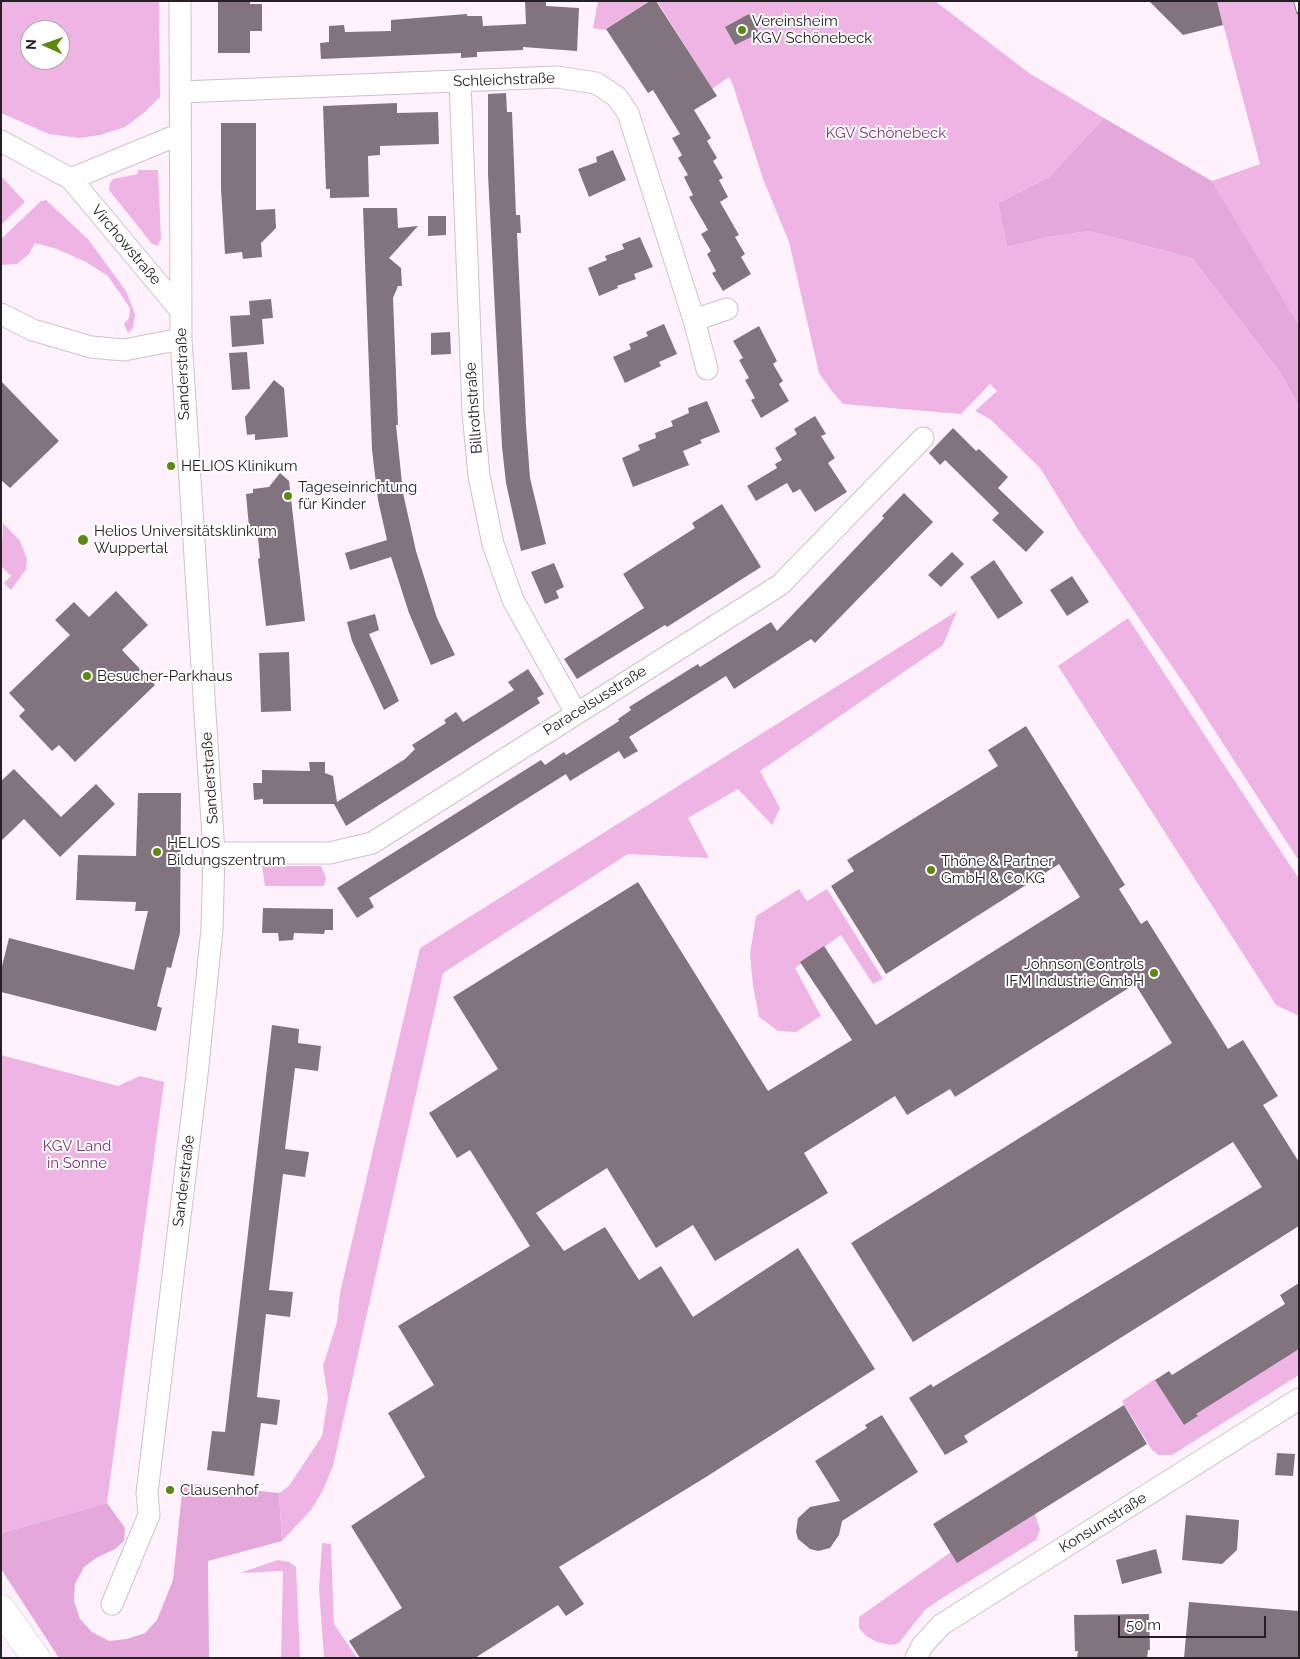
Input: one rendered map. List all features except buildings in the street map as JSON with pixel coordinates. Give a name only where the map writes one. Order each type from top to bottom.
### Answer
[{"type":"highway","points":[[1,1609],[36,1658]]},
{"type":"street","name":"Sanderstraße","points":[[112,1604],[149,1515],[147,1493],[155,1416],[198,1065],[212,929],[214,853],[181,339],[180,1]]},
{"type":"street","name":"Schleichstraße","points":[[181,92],[557,77],[596,83],[617,97],[628,113],[694,320],[707,369]]},
{"type":"street","name":"Billrothstraße","points":[[460,82],[473,412],[479,476],[493,544],[513,600],[576,713]]},
{"type":"street","points":[[71,179],[180,134]]},
{"type":"street","name":"Virchowstraße","points":[[1,141],[71,179],[181,311]]},
{"type":"street","points":[[694,320],[727,309]]},
{"type":"street","points":[[1,314],[33,330],[91,346],[124,350],[181,339]]},
{"type":"street","name":"Paracelsusstraße","points":[[214,853],[330,853],[372,843],[780,586],[923,438]]},
{"type":"street","name":"Konsumstraße","points":[[916,1658],[922,1646],[941,1626],[1299,1399]]},
{"type":"green space","points":[[1,1],[159,1],[160,97],[145,112],[125,127],[100,135],[79,138],[49,134],[1,113]]},
{"type":"green space","points":[[598,1],[650,1],[604,30],[593,28]]},
{"type":"green space","name":"KGV Schönebeck","points":[[657,1],[935,1],[1029,73],[1104,118],[1049,177],[998,203],[1007,247],[1049,237],[1089,231],[1192,258],[1280,372],[1299,407],[1299,861],[1191,694],[1079,531],[1040,468],[990,419],[975,411],[997,391],[990,384],[961,414],[843,404],[831,390],[819,373],[789,242],[763,179],[733,85],[729,77],[712,89]]},
{"type":"green space","points":[[1217,1],[1299,1],[1299,328],[1212,181],[1260,164]]},
{"type":"green space","points":[[138,170],[158,170],[161,238],[158,246],[152,244],[109,190],[113,179],[138,174]]},
{"type":"green space","points":[[1,176],[25,202],[1,225]]},
{"type":"green space","points":[[46,200],[88,239],[126,291],[135,314],[133,328],[128,333],[124,324],[129,318],[130,308],[108,276],[86,262],[57,249],[35,243],[29,254],[17,264],[1,265],[1,239],[41,201]]},
{"type":"green space","points":[[3,523],[20,541],[27,559],[26,569],[11,590],[4,583],[11,576],[1,566]]},
{"type":"green space","points":[[957,611],[943,645],[760,771],[780,808],[772,825],[738,789],[688,818],[709,858],[628,854],[443,973],[333,1466],[323,1490],[311,1510],[282,1541],[279,1493],[289,1486],[322,1436],[328,1398],[323,1366],[337,1322],[340,1293],[420,948]]},
{"type":"green space","points":[[1128,618],[1299,879],[1299,1016],[1276,1005],[1058,666]]},
{"type":"green space","points":[[262,866],[321,866],[326,878],[324,886],[265,886]]},
{"type":"green space","points":[[799,889],[807,901],[827,889],[883,979],[873,984],[841,935],[795,968],[821,1016],[796,1032],[778,1031],[759,1017],[753,986],[750,954],[756,916]]},
{"type":"green space","name":"KGV Land in Sonne","points":[[1,1055],[118,1086],[140,1076],[164,1082],[107,1503],[1,1533]]},
{"type":"green space","points":[[1299,1349],[1299,1375],[1172,1455],[1158,1455],[1152,1450],[1122,1401],[1155,1379],[1184,1425],[1197,1417],[1196,1413]]},
{"type":"green space","points":[[1035,1514],[1040,1530],[1036,1540],[925,1610],[899,1643],[891,1645],[877,1642],[866,1636],[859,1628],[859,1617],[951,1552],[958,1562]]},
{"type":"green space","points":[[322,1543],[331,1544],[334,1624],[357,1658],[324,1658],[319,1589]]},
{"type":"green space","points":[[278,1560],[289,1562],[296,1567],[300,1658],[281,1658],[283,1571],[240,1573]]},
{"type":"shaded area","points":[[1104,118],[1212,181],[1299,326],[1299,407],[1280,372],[1192,258],[1089,231],[1049,237],[1007,247],[998,203],[1049,177]]},
{"type":"shaded area","points":[[183,1483],[279,1493],[282,1541],[208,1561],[209,1658],[59,1658],[1,1569],[1,1533],[107,1503],[125,1528],[124,1541],[115,1549],[96,1558],[84,1567],[75,1584],[74,1601],[80,1619],[92,1632],[109,1641],[127,1639],[145,1633],[157,1620],[173,1580]]},
{"type":"railway","points":[[1296,1],[1299,12]]},
{"type":"place","name":"Vereinsheim KGV Schönebeck","points":[[742,30]]},
{"type":"place","name":"HELIOS Klinikum","points":[[171,466]]},
{"type":"place","name":"Tageseinrichtung für Kinder","points":[[288,496]]},
{"type":"place","name":"Helios Universitätsklinkum Wuppertal","points":[[83,540]]},
{"type":"place","name":"Besucher-Parkhaus","points":[[87,676]]},
{"type":"place","name":"HELIOS Bildungszentrum","points":[[157,852]]},
{"type":"place","name":"Thöne & Partner GmbH & Co.KG","points":[[931,870]]},
{"type":"place","name":"Johnson Controls IFM Industrie GmbH","points":[[1154,973]]},
{"type":"place","name":"Clausenhof","points":[[170,1490]]}]
